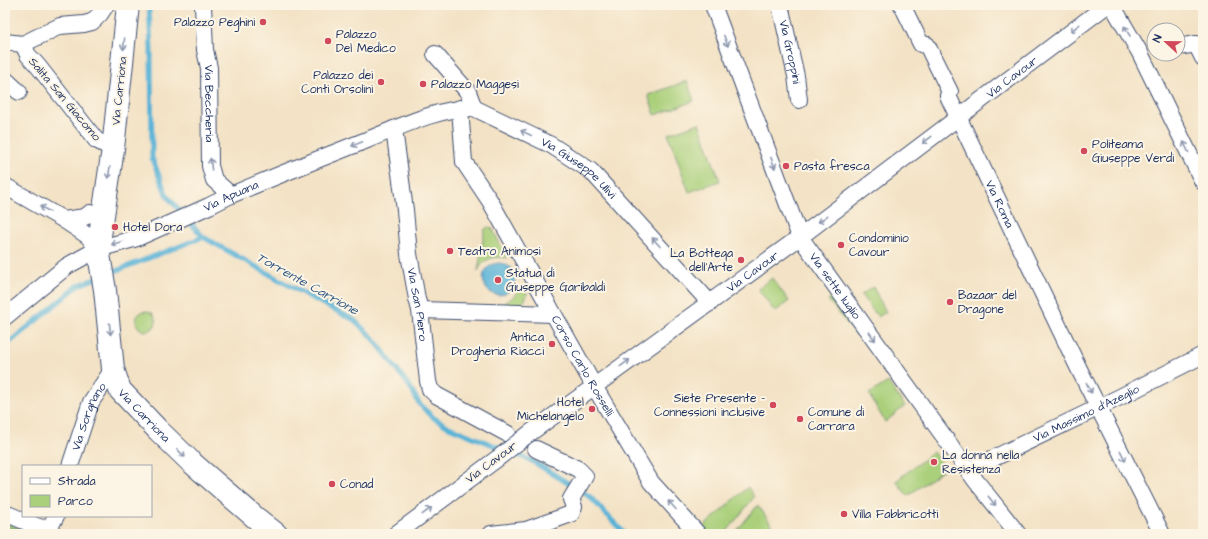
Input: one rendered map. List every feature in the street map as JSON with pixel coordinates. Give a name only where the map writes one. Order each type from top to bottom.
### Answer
[{"type":"main road","name":"Via Carriona","points":[[128,5],[113,149],[97,207],[99,255],[105,286],[113,370],[120,390],[158,430],[191,462],[276,534]]},
{"type":"street","points":[[5,42],[23,44],[60,26],[92,22],[106,5]]},
{"type":"street","name":"Via Beccheria","points":[[203,5],[205,50],[209,68],[210,166],[214,180],[231,195]]},
{"type":"street","name":"Via sette luglio","points":[[713,5],[800,237],[969,470],[1018,534]]},
{"type":"street","name":"Via Groppini","points":[[780,5],[796,76],[799,100]]},
{"type":"street","name":"Via Roma","points":[[902,5],[921,44],[927,45],[950,92],[948,96],[1017,255],[1047,301],[1079,369],[1162,534]]},
{"type":"street","name":"Via Cavour","points":[[396,534],[530,433],[800,237],[1107,5]]},
{"type":"street","points":[[1112,5],[1146,51]]},
{"type":"street","name":"Salita San Giacomo","points":[[23,44],[28,55],[96,140],[113,149]]},
{"type":"street","points":[[1186,46],[1196,44],[1203,58]]},
{"type":"street","points":[[435,54],[468,92],[467,108]]},
{"type":"street","points":[[1152,62],[1199,164],[1203,182]]},
{"type":"street","points":[[5,79],[19,92]]},
{"type":"street","name":"Via Apuana","points":[[5,317],[67,266],[99,255],[231,195],[394,129],[426,117],[467,108]]},
{"type":"street","name":"Corso Carlo Rosselli","points":[[467,108],[464,162],[481,188],[594,386],[651,482],[698,534]]},
{"type":"street","name":"Via Giuseppe Ulivi","points":[[467,108],[551,145],[591,171],[710,303]]},
{"type":"street","name":"Via San Piero","points":[[394,129],[405,210],[409,254],[420,310],[430,389],[436,395],[508,434]]},
{"type":"street","points":[[5,186],[64,220],[88,236],[99,255]]},
{"type":"street","points":[[64,220],[85,217],[97,207]]},
{"type":"street","points":[[420,310],[553,314]]},
{"type":"street","name":"Via Massimo d'Azeglio","points":[[969,470],[1203,355]]},
{"type":"street","name":"Via Sorgnano","points":[[70,465],[91,402],[113,370]]},
{"type":"street","points":[[491,534],[526,530],[571,514],[574,508],[571,499],[581,472],[536,449]]},
{"type":"street","points":[[5,512],[41,528],[50,527],[55,517]]},
{"type":"green space","points":[[687,81],[694,101],[655,115],[648,95]]},
{"type":"green space","points":[[699,123],[720,181],[689,192],[668,134]]},
{"type":"green space","points":[[488,227],[492,228],[507,258],[498,257],[490,259],[483,263],[478,271],[484,233],[485,229]]},
{"type":"green space","points":[[772,278],[789,301],[775,312],[758,289]]},
{"type":"green space","points":[[873,287],[886,312],[878,317],[861,295]]},
{"type":"green space","points":[[520,288],[527,293],[524,301],[519,305],[505,305],[505,303],[514,296]]},
{"type":"green space","points":[[831,297],[859,333],[856,335],[828,300]]},
{"type":"green space","points":[[142,311],[150,311],[156,317],[156,325],[150,331],[142,331],[136,325],[136,317]]},
{"type":"green space","points":[[888,382],[905,406],[885,422],[869,394]]},
{"type":"green space","points":[[933,452],[945,468],[908,496],[896,481]]},
{"type":"green space","points":[[748,487],[754,497],[725,534],[707,534],[702,528]]},
{"type":"green space","points":[[758,505],[778,534],[734,534]]},
{"type":"green space","points":[[5,521],[35,534],[5,534]]},
{"type":"water","points":[[499,263],[505,264],[512,270],[515,279],[514,285],[508,292],[499,295],[493,294],[486,288],[483,279],[484,273],[490,266]]},
{"type":"waterway","name":"Torrente Carrione","points":[[149,5],[152,158],[167,196],[203,237],[354,320],[373,338],[410,387],[420,405],[434,418],[449,427],[532,461],[589,496],[625,534]]},
{"type":"waterway","points":[[108,274],[203,237]]},
{"type":"waterway","points":[[5,346],[79,285],[97,278]]},
{"type":"place","name":"Palazzo Peghini","points":[[263,22]]},
{"type":"place","name":"Palazzo Del Medico","points":[[328,41]]},
{"type":"place","name":"Palazzo dei Conti Orsolini","points":[[381,82]]},
{"type":"place","name":"Palazzo Maggesi","points":[[423,84]]},
{"type":"place","name":"Politeama Giuseppe Verdi","points":[[1084,151]]},
{"type":"place","name":"Pasta fresca","points":[[786,166]]},
{"type":"place","name":"Hotel Dora","points":[[115,227]]},
{"type":"place","name":"Condominio Cavour","points":[[841,245]]},
{"type":"place","name":"Teatro Animosi","points":[[450,251]]},
{"type":"place","name":"La Bottega dell'Arte","points":[[741,260]]},
{"type":"place","name":"Statua di Giuseppe Garibaldi","points":[[498,280]]},
{"type":"place","name":"Bazaar del Dragone","points":[[950,302]]},
{"type":"place","name":"Antica Drogheria Riacci","points":[[552,344]]},
{"type":"place","name":"Siete Presente – Connessioni inclusive","points":[[773,405]]},
{"type":"place","name":"Hotel Michelangelo","points":[[592,409]]},
{"type":"place","name":"Comune di Carrara","points":[[800,419]]},
{"type":"place","name":"La donna nella Resistenza","points":[[934,462]]},
{"type":"place","name":"Conad","points":[[332,484]]},
{"type":"place","name":"Villa Fabbricotti","points":[[844,514]]}]
